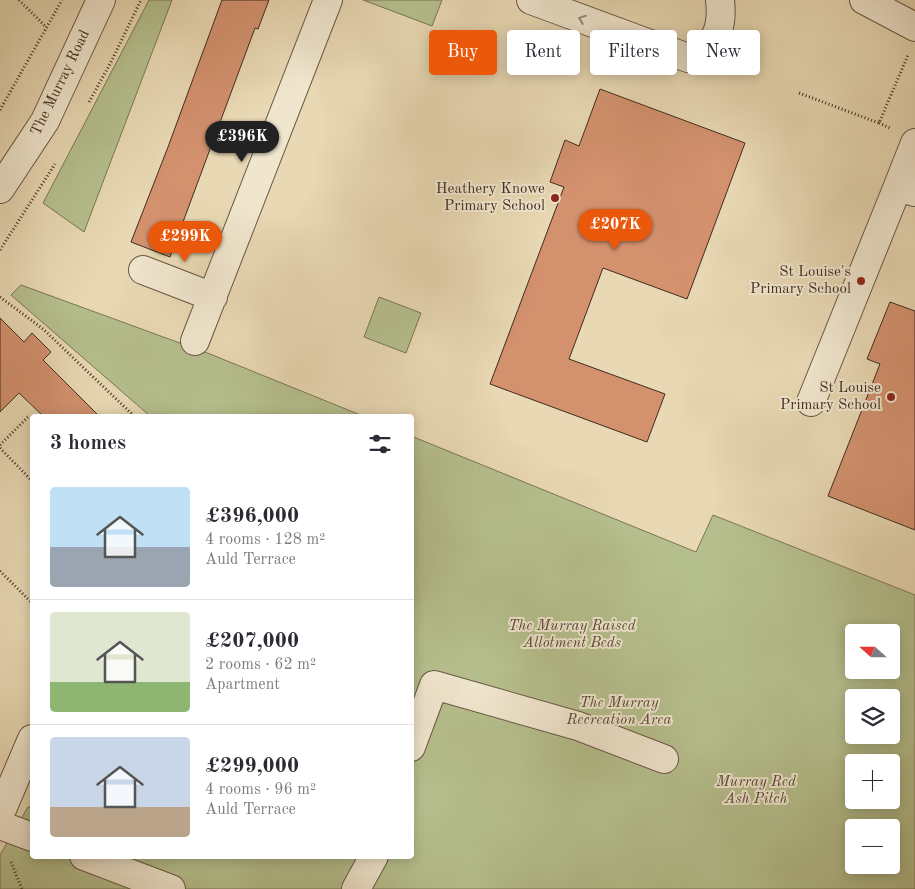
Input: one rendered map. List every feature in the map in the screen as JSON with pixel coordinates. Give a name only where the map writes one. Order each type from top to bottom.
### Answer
[{"type":"street","name":"The Murray Road","points":[[0,189],[45,121],[101,0]]},
{"type":"street","points":[[195,341],[328,0]]},
{"type":"street","points":[[531,0],[675,54],[699,58],[714,42],[722,18],[720,0]]},
{"type":"street","points":[[864,0],[915,27]]},
{"type":"street","points":[[811,402],[906,189],[915,143]]},
{"type":"street","points":[[143,270],[213,297]]},
{"type":"street","points":[[414,739],[434,685],[578,726],[664,758]]},
{"type":"street","points":[[0,814],[30,744]]},
{"type":"street","points":[[0,825],[30,836]]},
{"type":"street","points":[[92,859],[171,889]]},
{"type":"street","points":[[356,889],[372,859]]},
{"type":"path","points":[[19,0],[46,27]]},
{"type":"path","points":[[0,110],[62,0]]},
{"type":"path","points":[[800,93],[879,123],[908,54]]},
{"type":"path","points":[[0,296],[43,329],[132,414]]},
{"type":"path","points":[[28,417],[0,446],[30,479]]},
{"type":"path","points":[[0,571],[30,601]]},
{"type":"green space","points":[[149,0],[172,0],[84,232],[43,203]]},
{"type":"green space","points":[[363,0],[442,0],[432,26]]},
{"type":"green space","points":[[21,285],[210,354],[358,414],[148,414],[11,295]]},
{"type":"green space","points":[[379,297],[421,313],[406,353],[364,337]]},
{"type":"green space","name":"The Murray Recreation Area","points":[[414,437],[696,552],[713,515],[915,595],[915,889],[0,889],[0,855],[28,807],[30,808],[30,859],[414,859]]},
{"type":"building","points":[[222,0],[269,0],[258,29],[255,28],[170,257],[131,242]]},
{"type":"building","points":[[600,89],[745,143],[687,299],[603,268],[569,359],[665,394],[647,442],[490,384],[564,187],[550,182],[565,140],[579,146]]},
{"type":"building","name":"St Louise Primary School","points":[[890,302],[915,311],[915,530],[828,496],[880,364],[867,359]]},
{"type":"building","points":[[0,318],[24,342],[32,333],[51,352],[43,360],[97,414],[41,414],[19,393],[0,412]]},
{"type":"place","name":"Heathery Knowe Primary School","points":[[555,198]]},
{"type":"place","name":"St Louise's Primary School","points":[[861,281]]},
{"type":"place","name":"St Louise Primary School","points":[[891,397]]},
{"type":"park label","name":"The Murray Raised Allotment Beds","points":[[572,634]]},
{"type":"park label","name":"Murray Red Ash Pitch","points":[[756,790]]}]
